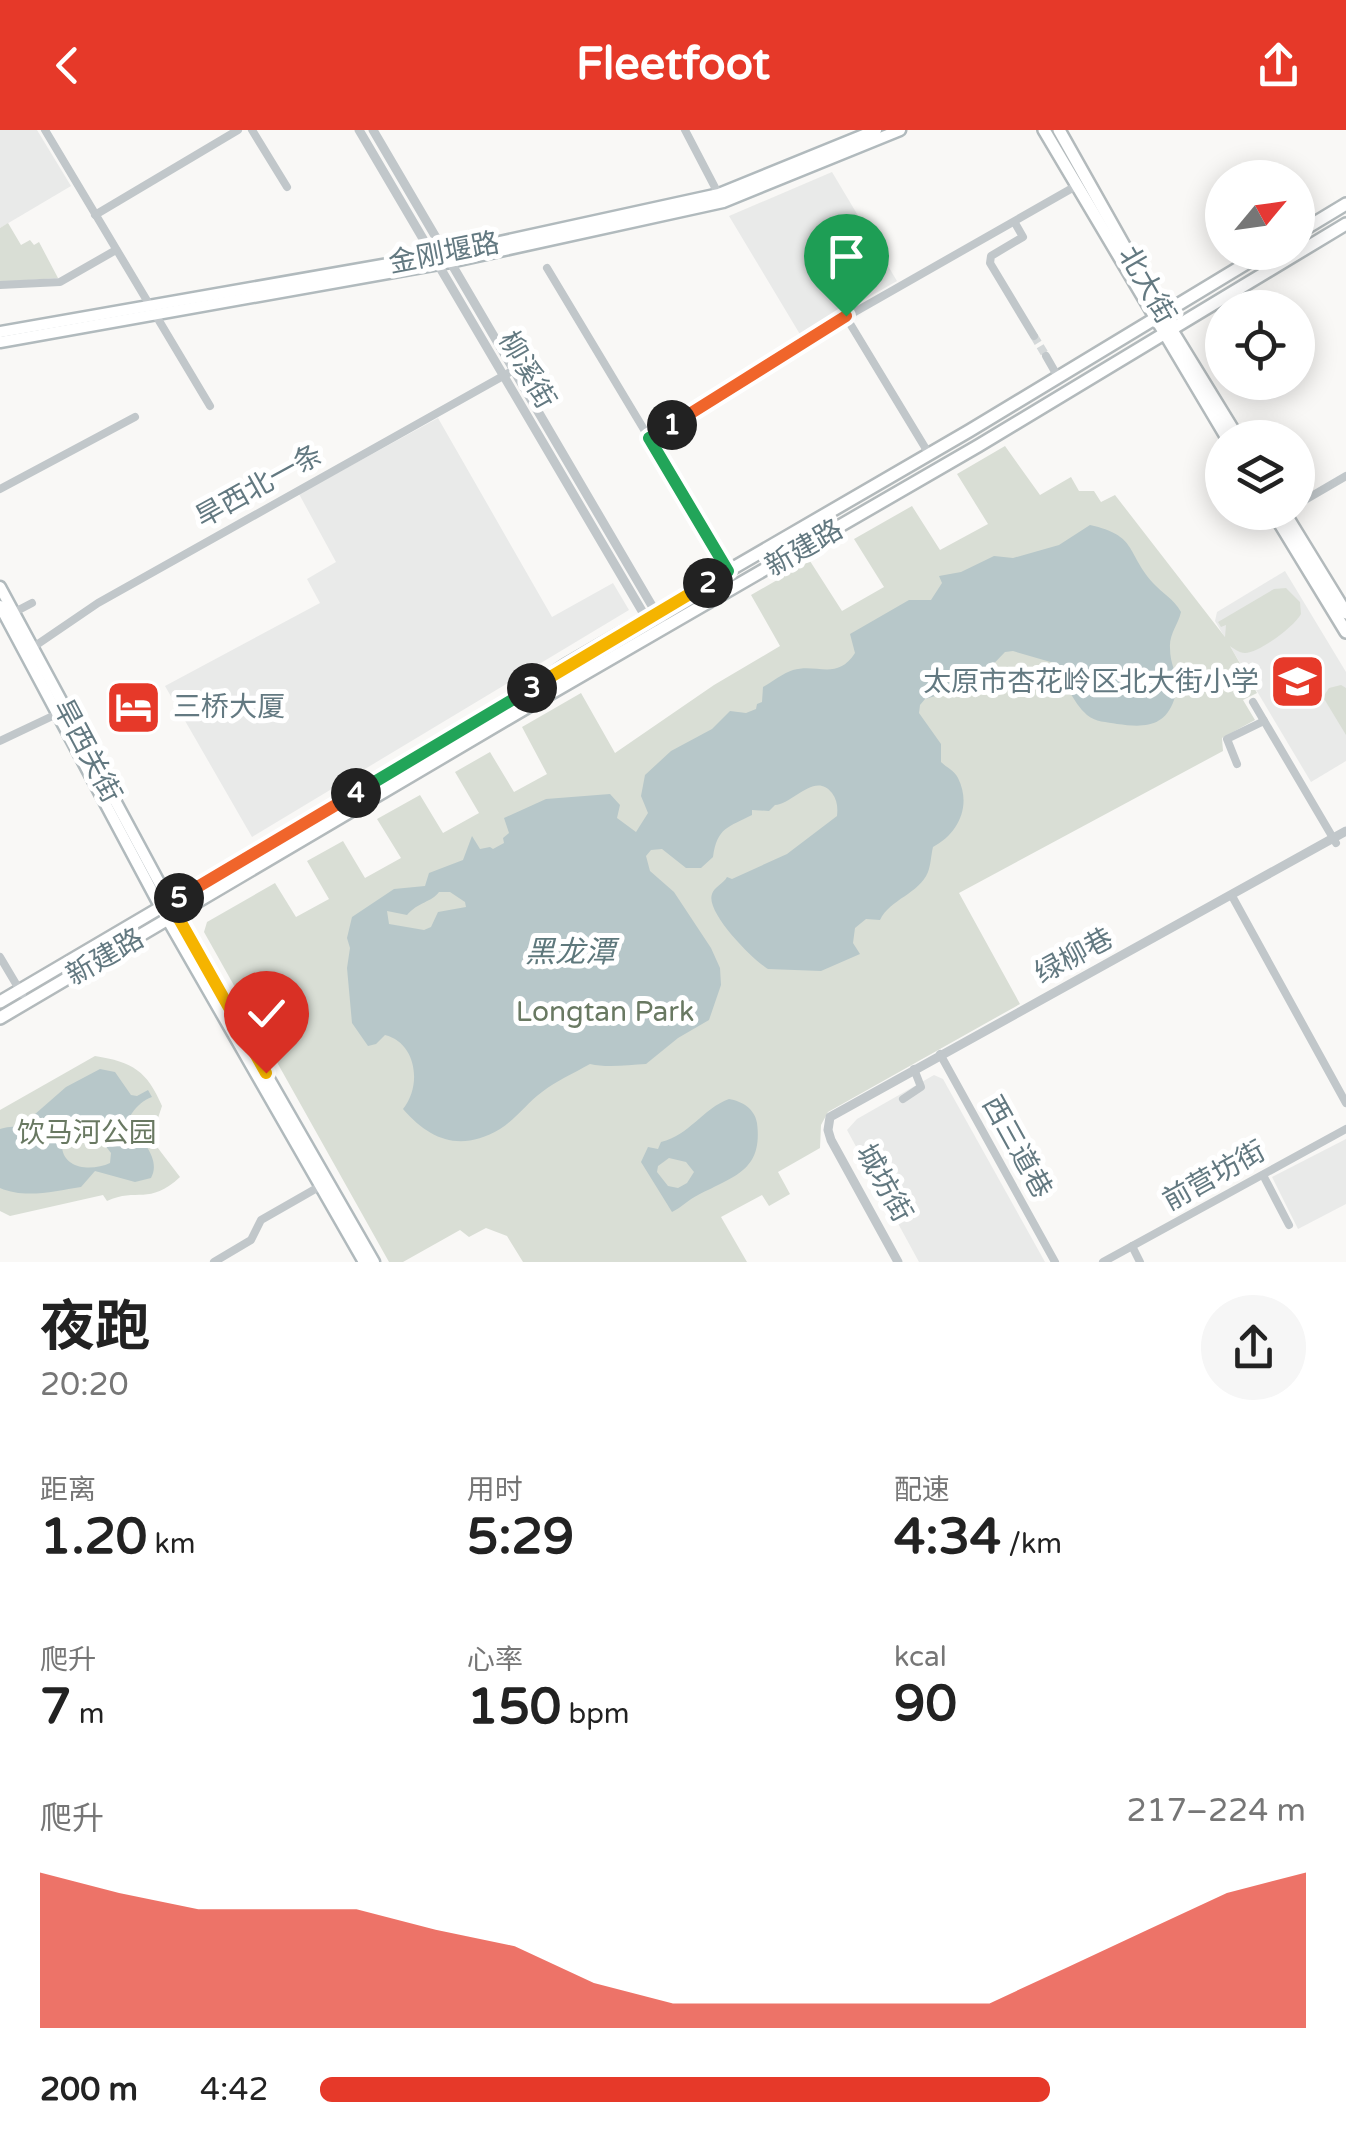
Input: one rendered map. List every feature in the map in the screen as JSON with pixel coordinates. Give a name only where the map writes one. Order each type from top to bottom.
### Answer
[{"type":"main road","points":[[721,198],[876,130]]},
{"type":"main road","points":[[0,342],[442,259],[721,198],[900,130]]},
{"type":"main road","name":"北大街","points":[[1044,130],[1226,420]]},
{"type":"main road","name":"北大街","points":[[1058,130],[1158,316]]},
{"type":"main road","points":[[1315,223],[1346,204]]},
{"type":"main road","name":"新建路","points":[[0,1018],[23,996],[978,446],[1346,224]]},
{"type":"main road","name":"新建路","points":[[169,911],[652,616],[1235,270]]},
{"type":"main road","points":[[0,332],[153,311]]},
{"type":"main road","points":[[1167,331],[1216,420]]},
{"type":"main road","points":[[1284,530],[1346,632]]},
{"type":"main road","points":[[1295,530],[1346,613]]},
{"type":"main road","name":"旱西关街","points":[[0,587],[6,612],[324,1184]]},
{"type":"main road","name":"旱西关街","points":[[6,612],[32,648],[61,712]]},
{"type":"main road","name":"新建路","points":[[0,1002],[23,996]]},
{"type":"main road","points":[[324,1184],[364,1262]]},
{"type":"main road","points":[[324,1184],[374,1262]]},
{"type":"street","points":[[46,130],[210,406]]},
{"type":"street","points":[[95,215],[238,130]]},
{"type":"street","points":[[252,130],[287,187]]},
{"type":"street","name":"柳溪街","points":[[359,130],[442,259]]},
{"type":"street","name":"柳溪街","points":[[372,130],[442,259],[660,631]]},
{"type":"street","points":[[685,130],[721,198]]},
{"type":"street","points":[[649,438],[846,316],[1076,186]]},
{"type":"street","points":[[1015,223],[1023,237],[991,256],[990,263],[1034,336]]},
{"type":"street","points":[[0,285],[60,282],[116,250]]},
{"type":"street","points":[[547,268],[728,571]]},
{"type":"street","points":[[846,316],[929,454]]},
{"type":"street","points":[[1046,356],[1058,377]]},
{"type":"street","name":"旱西北一条","points":[[32,648],[98,602],[508,373]]},
{"type":"street","points":[[0,489],[135,418]]},
{"type":"street","points":[[1315,494],[1346,476]]},
{"type":"street","points":[[6,612],[32,603]]},
{"type":"street","points":[[1253,702],[1340,838]]},
{"type":"street","points":[[0,740],[61,712]]},
{"type":"street","points":[[1237,764],[1228,740],[1264,720]]},
{"type":"street","name":"绿柳巷","points":[[830,1124],[915,1071],[1340,838]]},
{"type":"street","points":[[1234,897],[1346,1100]]},
{"type":"street","points":[[0,957],[23,996]]},
{"type":"street","name":"西三道巷","points":[[940,1057],[1053,1262]]},
{"type":"street","points":[[903,1099],[921,1086],[915,1071]]},
{"type":"street","name":"城坊街","points":[[830,1124],[900,1262]]},
{"type":"street","name":"前营坊街","points":[[1106,1262],[1346,1131]]},
{"type":"street","points":[[1264,1176],[1289,1226]]},
{"type":"street","points":[[214,1262],[250,1240],[262,1220],[324,1184]]},
{"type":"street","points":[[1133,1248],[1140,1262]]},
{"type":"shaded area","points":[[0,130],[37,130],[71,186],[0,228]]},
{"type":"shaded area","points":[[832,172],[897,281],[801,336],[729,216]]},
{"type":"shaded area","points":[[438,418],[552,617],[613,583],[629,610],[252,837],[165,686],[320,603],[307,579],[336,562],[299,494]]},
{"type":"shaded area","name":"太原市杏花岭区北大街小学","points":[[1285,571],[1346,672],[1346,761],[1311,782],[1215,621],[1217,612]]},
{"type":"shaded area","points":[[934,1075],[943,1079],[1045,1262],[919,1262],[847,1130],[857,1119]]},
{"type":"shaded area","points":[[1346,1139],[1346,1204],[1298,1229],[1272,1177]]},
{"type":"green space","points":[[8,223],[21,245],[30,240],[34,245],[39,242],[58,278],[0,282],[0,228]]},
{"type":"green space","name":"Longtan Park","points":[[1005,446],[1040,495],[1071,477],[1079,491],[1094,491],[1101,502],[1115,495],[1225,637],[1226,625],[1221,627],[1218,622],[1274,589],[1286,588],[1300,602],[1301,614],[1267,644],[1245,653],[1230,646],[1257,693],[1243,700],[1255,720],[1222,738],[1223,751],[959,893],[1020,1004],[828,1112],[821,1125],[820,1148],[778,1172],[790,1194],[769,1206],[762,1195],[721,1217],[747,1262],[523,1262],[507,1236],[486,1228],[469,1237],[460,1230],[403,1262],[389,1262],[204,932],[207,922],[275,883],[296,917],[329,899],[307,861],[343,841],[365,878],[401,858],[377,819],[420,795],[443,833],[479,813],[455,772],[490,752],[514,792],[547,774],[522,727],[581,693],[615,753],[714,685],[780,646],[751,595],[810,561],[842,611],[884,587],[854,539],[912,506],[940,550],[988,524],[957,474]]},
{"type":"green space","points":[[1329,688],[1346,688],[1346,735],[1323,697]]},
{"type":"green space","name":"饮马河公园","points":[[95,1056],[129,1065],[151,1084],[162,1106],[151,1139],[180,1177],[151,1194],[107,1201],[103,1195],[10,1216],[0,1211],[0,1110]]},
{"type":"water","name":"黑龙潭","points":[[1090,525],[1116,534],[1181,612],[1170,643],[1176,692],[1164,716],[1143,725],[1094,719],[1077,704],[1054,663],[1005,652],[979,679],[955,683],[920,705],[919,713],[941,744],[941,762],[958,778],[963,809],[956,827],[933,847],[924,880],[880,920],[866,919],[855,928],[853,943],[860,954],[821,971],[768,969],[732,935],[712,902],[713,892],[727,877],[732,879],[787,854],[837,816],[832,793],[818,785],[769,811],[752,810],[752,815],[725,829],[713,857],[701,868],[686,868],[662,849],[651,850],[646,856],[650,871],[674,892],[720,968],[721,985],[709,1020],[646,1064],[590,1064],[547,1088],[511,1121],[486,1136],[447,1140],[424,1129],[403,1109],[413,1089],[410,1056],[396,1040],[385,1035],[368,1046],[352,1023],[347,938],[352,917],[394,889],[425,886],[429,873],[463,860],[472,836],[480,849],[493,849],[504,843],[503,838],[509,833],[504,818],[546,799],[610,794],[620,805],[617,818],[636,832],[648,813],[641,796],[645,775],[671,751],[712,729],[730,711],[746,713],[756,709],[762,702],[763,687],[793,670],[841,666],[855,653],[850,634],[909,600],[931,600],[942,583],[939,576],[961,572],[994,556],[1013,558],[1059,545]],"holes":[[[439,892],[450,892],[466,907],[438,912],[431,927],[424,930],[389,924],[387,911],[407,915]]]},
{"type":"water","points":[[100,1069],[115,1072],[131,1095],[148,1090],[152,1097],[132,1113],[121,1137],[140,1137],[153,1162],[151,1178],[135,1182],[95,1171],[81,1187],[30,1194],[0,1188],[0,1129],[18,1128],[37,1144],[51,1143],[57,1134],[42,1130],[34,1115],[66,1087]],"holes":[[[77,1134],[104,1145],[111,1153],[110,1163],[88,1168],[68,1160],[62,1147]]]},
{"type":"water","points":[[729,1099],[747,1106],[754,1114],[758,1139],[751,1161],[735,1176],[672,1212],[641,1162],[648,1147],[658,1149],[661,1142],[680,1134]],"holes":[[[669,1158],[686,1162],[694,1172],[678,1188],[668,1186],[657,1172],[658,1166]]]},
{"type":"tunnel","points":[[1034,336],[1046,356]]},
{"type":"place","name":"太原市杏花岭区北大街小学","points":[[1298,682]]},
{"type":"place","name":"三桥大厦","points":[[134,707]]},
{"type":"route","points":[[266,1073],[170,903],[728,571],[649,438],[846,316]]}]
